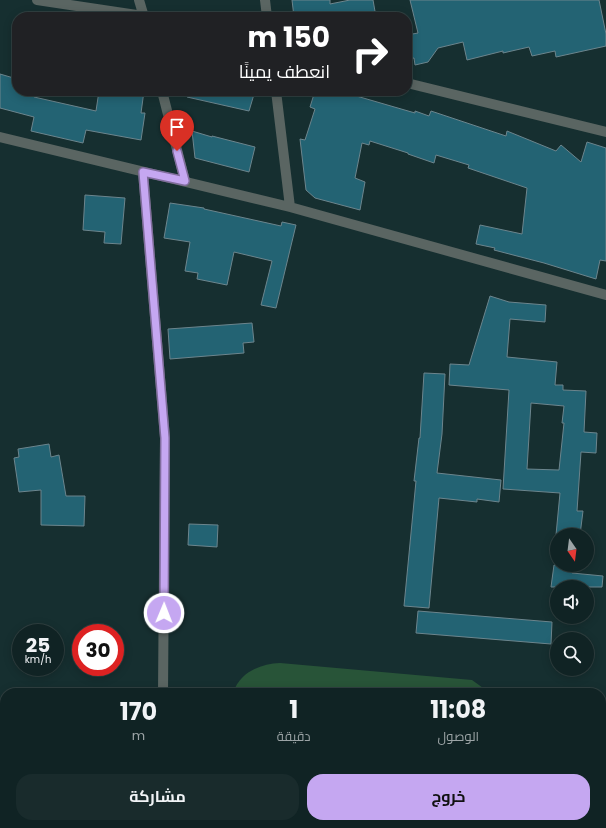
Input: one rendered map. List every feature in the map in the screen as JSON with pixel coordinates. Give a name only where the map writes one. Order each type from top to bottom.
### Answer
[{"type":"street","points":[[37,0],[119,12]]},
{"type":"street","points":[[139,0],[144,12]]},
{"type":"street","points":[[265,0],[266,12]]},
{"type":"street","points":[[412,84],[606,132]]},
{"type":"street","points":[[163,96],[185,181]]},
{"type":"street","points":[[277,96],[290,207]]},
{"type":"street","points":[[0,137],[290,207],[606,295]]},
{"type":"street","points":[[143,172],[165,438],[163,688]]},
{"type":"green space","points":[[280,663],[472,680],[483,688],[235,688],[240,680],[252,670],[265,665]]},
{"type":"building","points":[[292,0],[330,0],[330,4],[350,0],[373,0],[375,12],[293,12]]},
{"type":"building","points":[[410,0],[599,0],[606,34],[606,46],[556,57],[555,51],[532,56],[529,47],[503,53],[503,51],[467,60],[463,42],[438,48],[428,62],[415,65],[414,58],[412,58],[412,34],[418,33]]},
{"type":"building","points":[[0,74],[12,78],[12,96],[34,96],[96,111],[98,96],[143,96],[141,113],[145,113],[141,140],[86,130],[83,143],[31,131],[34,117],[0,108]]},
{"type":"building","points":[[187,96],[254,96],[249,111]]},
{"type":"building","points":[[313,96],[356,96],[429,116],[431,111],[506,136],[507,131],[556,151],[561,145],[581,162],[587,142],[606,148],[606,261],[600,260],[596,279],[494,250],[495,248],[476,244],[480,225],[522,234],[527,188],[468,168],[469,165],[436,155],[434,163],[370,141],[369,145],[362,143],[355,178],[365,182],[360,210],[315,198],[306,190],[300,139],[305,140],[315,109],[310,107]]},
{"type":"building","points":[[192,131],[255,147],[249,172],[195,158]]},
{"type":"building","points":[[85,195],[125,198],[121,244],[104,243],[105,232],[83,230]]},
{"type":"building","points":[[170,203],[204,208],[281,226],[282,222],[296,225],[276,308],[261,305],[272,261],[234,252],[227,285],[197,279],[198,273],[185,271],[190,242],[164,238]]},
{"type":"building","points":[[490,296],[509,302],[546,305],[545,322],[510,319],[507,357],[557,362],[555,385],[563,385],[563,390],[586,391],[584,432],[597,433],[596,453],[581,452],[577,511],[583,511],[581,528],[557,528],[560,493],[503,489],[509,390],[449,385],[450,364],[469,365]],"holes":[[[531,403],[564,406],[562,423],[564,423],[559,470],[527,469]]]},
{"type":"building","points":[[252,323],[254,342],[243,343],[244,353],[170,359],[168,329]]},
{"type":"building","points":[[424,373],[445,374],[442,434],[437,473],[501,480],[499,502],[477,499],[477,502],[439,498],[429,608],[404,606],[416,481],[414,481],[420,438]]},
{"type":"building","points":[[49,444],[51,457],[59,455],[66,496],[85,496],[84,526],[41,525],[41,490],[19,492],[14,458],[19,457],[18,449]]},
{"type":"building","points":[[189,524],[218,525],[217,547],[188,545]]},
{"type":"building","points":[[553,572],[572,572],[603,576],[602,587],[594,587],[594,580],[552,580]]},
{"type":"building","points":[[418,611],[550,622],[550,624],[552,624],[550,644],[416,633]]},
{"type":"route","points":[[164,613],[165,438],[143,172],[185,181],[177,151]]}]
